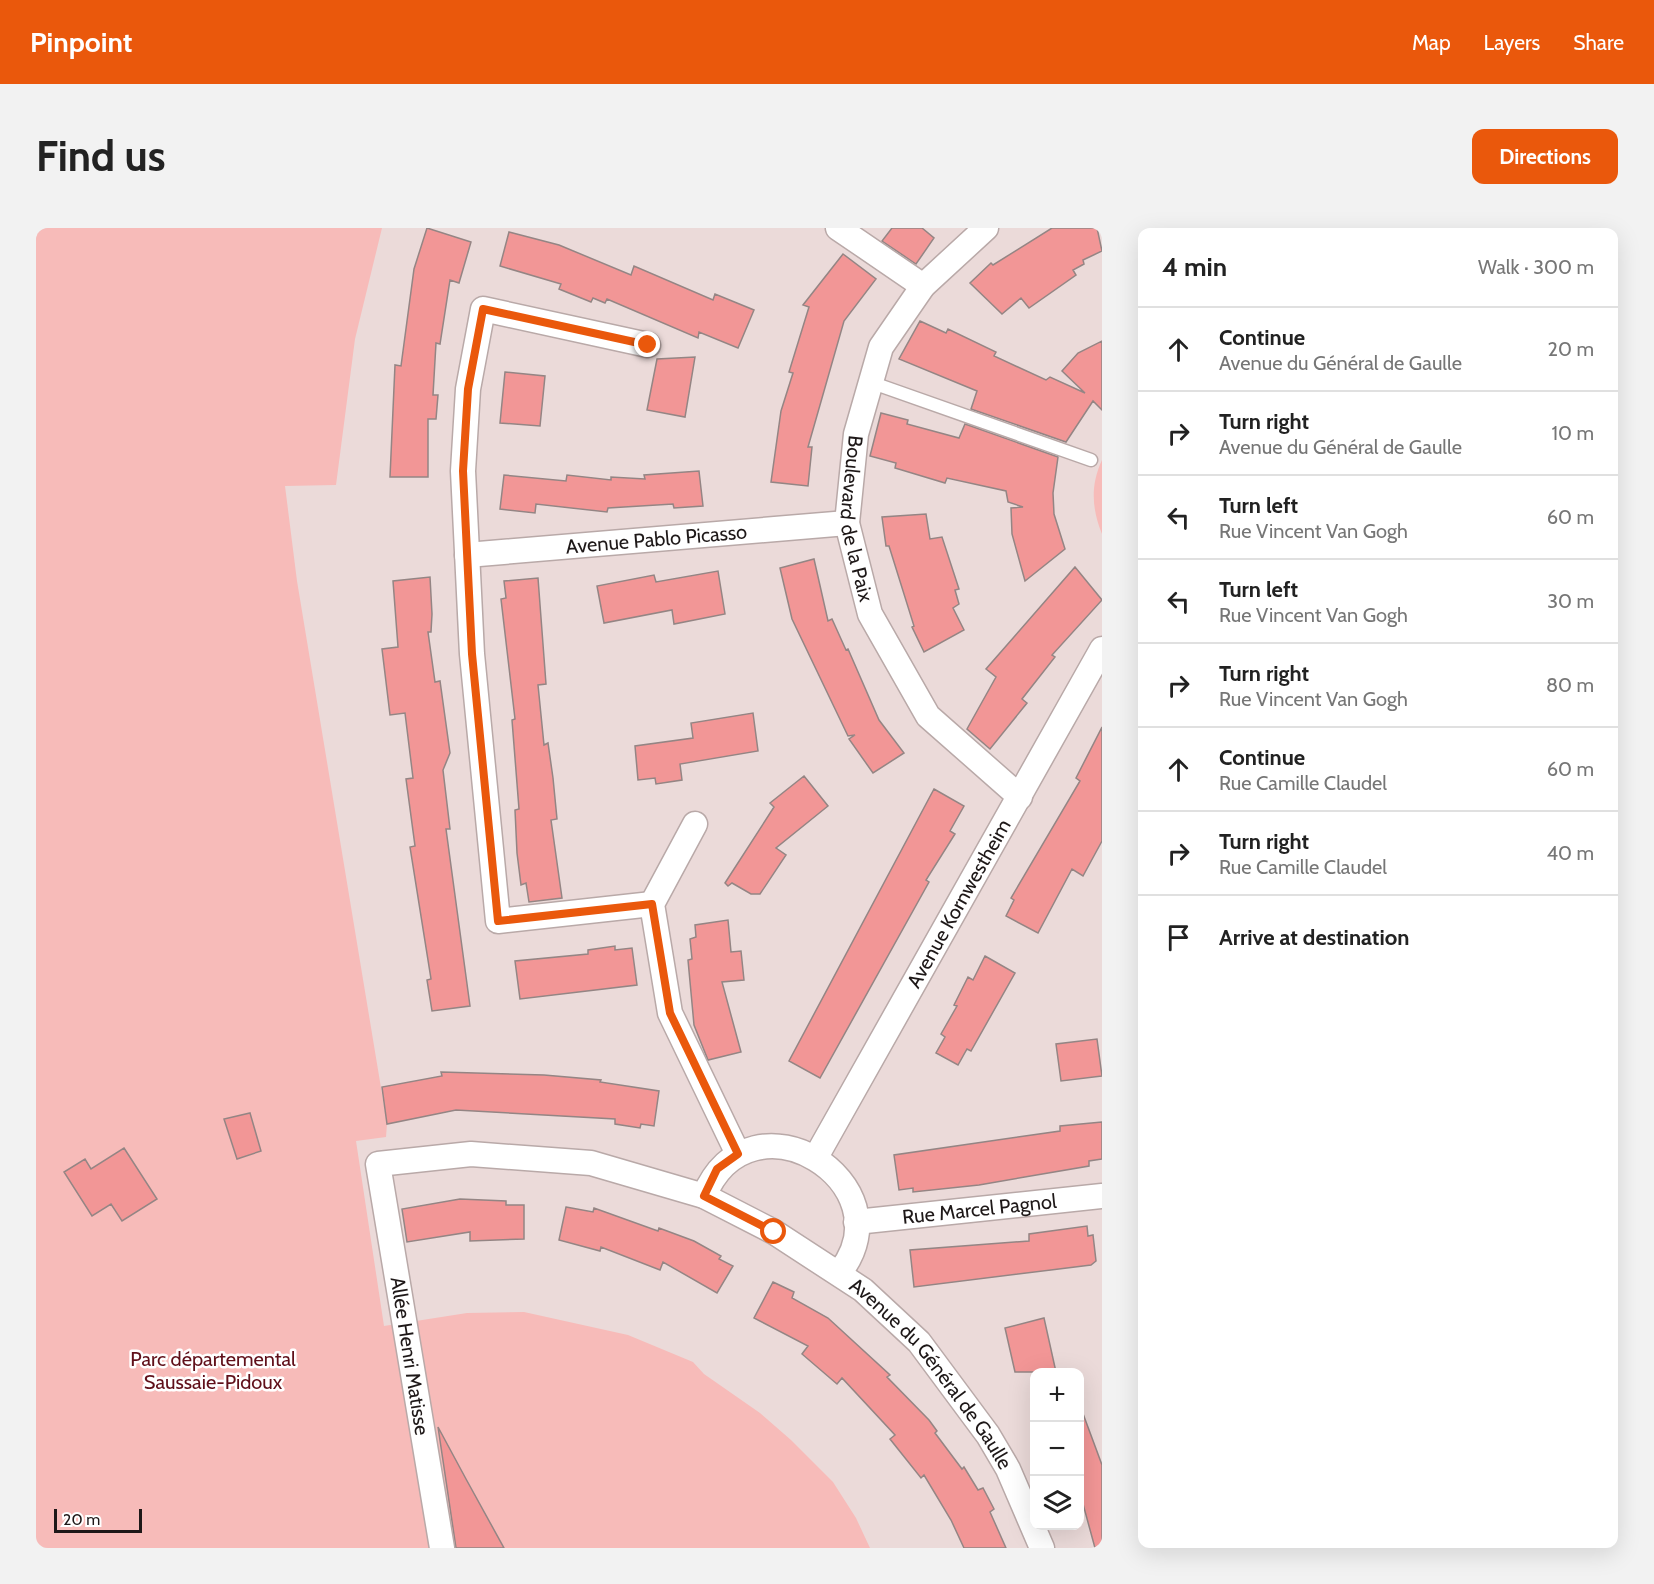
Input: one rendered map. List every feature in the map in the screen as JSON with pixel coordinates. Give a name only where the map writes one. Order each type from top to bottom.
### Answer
[{"type":"street","points":[[838,228],[922,286]]},
{"type":"street","name":"Boulevard de la Paix","points":[[986,228],[922,286],[880,347],[856,434],[848,523],[870,614],[928,716],[1020,797]]},
{"type":"street","points":[[648,345],[483,309],[468,389],[463,471],[472,654],[498,921],[652,904]]},
{"type":"street","name":"Avenue Pablo Picasso","points":[[467,555],[848,523]]},
{"type":"street","name":"Avenue Kornwestheim","points":[[816,1156],[1102,649]]},
{"type":"street","points":[[695,824],[652,904],[670,1013],[738,1154]]},
{"type":"street","points":[[704,1196],[717,1169],[738,1154],[772,1147],[816,1156]]},
{"type":"street","name":"Avenue du Général de Gaulle","points":[[378,1164],[471,1154],[591,1163],[704,1196],[739,1212],[840,1272],[912,1335],[947,1377],[988,1435],[1008,1469],[1042,1548]]},
{"type":"street","name":"Avenue du Général de Gaulle","points":[[816,1156],[834,1171],[853,1205],[856,1222],[854,1246],[848,1261],[840,1272]]},
{"type":"street","name":"Allée Henri Matisse","points":[[378,1164],[442,1548]]},
{"type":"street","name":"Rue Marcel Pagnol","points":[[856,1222],[1102,1196]]},
{"type":"lane","points":[[870,382],[1091,460]]},
{"type":"green space","name":"Parc départemental Saussaie-Pidoux","points":[[36,228],[382,228],[355,339],[336,485],[285,486],[297,581],[387,1124],[386,1137],[356,1141],[384,1326],[467,1313],[524,1312],[628,1335],[693,1362],[704,1374],[760,1413],[833,1482],[856,1518],[870,1548],[36,1548]]},
{"type":"green space","points":[[1102,460],[1102,534],[1094,506],[1094,488]]},
{"type":"building","points":[[427,228],[471,242],[459,283],[450,280],[440,344],[436,343],[433,395],[438,395],[436,419],[428,419],[428,477],[390,477],[395,365],[401,366],[414,269]]},
{"type":"building","points":[[892,228],[922,228],[934,238],[916,264],[882,241]]},
{"type":"building","points":[[1052,228],[1097,228],[1102,251],[1083,260],[1084,264],[1073,270],[1076,275],[1029,308],[1021,298],[1002,314],[970,283],[991,263],[993,265]]},
{"type":"building","points":[[509,232],[559,245],[631,275],[634,266],[713,300],[715,294],[754,310],[738,348],[699,332],[698,338],[607,299],[605,303],[593,298],[591,302],[559,289],[561,284],[500,266]]},
{"type":"building","points":[[843,254],[876,279],[844,321],[808,447],[812,447],[808,486],[771,482],[781,411],[793,373],[789,372],[809,307],[803,305]]},
{"type":"building","points":[[920,321],[946,333],[948,329],[996,352],[994,356],[1046,380],[1050,377],[1085,393],[1062,371],[1078,353],[1102,341],[1102,410],[1093,401],[1066,442],[971,409],[977,391],[899,359]]},
{"type":"building","points":[[695,357],[685,417],[647,410],[657,359]]},
{"type":"building","points":[[505,372],[545,376],[540,426],[500,423]]},
{"type":"building","points":[[881,413],[908,420],[907,424],[959,438],[965,424],[1058,457],[1053,493],[1054,514],[1065,549],[1025,581],[1012,534],[1011,508],[1023,507],[1008,502],[1006,491],[947,478],[945,483],[895,468],[896,463],[870,456]]},
{"type":"building","points":[[699,471],[703,506],[674,508],[673,504],[608,508],[607,512],[536,504],[535,513],[500,509],[504,475],[566,481],[567,475],[611,480],[611,477],[645,479],[644,475]]},
{"type":"building","points":[[926,514],[930,539],[942,537],[959,589],[955,590],[959,604],[953,608],[964,630],[924,652],[912,627],[914,626],[889,546],[886,546],[882,517]]},
{"type":"building","points":[[814,559],[828,621],[832,619],[846,650],[848,649],[879,720],[904,753],[873,773],[849,739],[855,735],[848,736],[792,619],[780,568]]},
{"type":"building","points":[[1075,567],[1102,600],[1052,655],[1055,657],[1022,699],[1027,703],[990,749],[967,729],[996,677],[986,669]]},
{"type":"building","points":[[718,571],[725,614],[674,624],[672,610],[604,623],[597,586],[654,575],[656,582]]},
{"type":"building","points":[[430,577],[432,614],[431,632],[428,632],[435,682],[440,681],[450,753],[443,770],[450,829],[446,829],[470,1006],[432,1011],[427,980],[431,979],[410,847],[415,846],[406,779],[413,778],[405,713],[390,715],[382,649],[398,647],[393,581]]},
{"type":"building","points":[[538,578],[546,684],[538,685],[544,745],[548,743],[553,778],[557,819],[551,820],[562,898],[529,902],[526,883],[521,885],[517,853],[515,810],[519,809],[512,720],[515,719],[501,599],[506,598],[504,581]]},
{"type":"building","points":[[753,713],[758,751],[680,764],[682,780],[656,784],[655,778],[638,780],[635,746],[693,738],[691,723]]},
{"type":"building","points":[[1102,727],[1102,841],[1083,876],[1072,869],[1038,933],[1006,916],[1014,900],[1011,898],[1080,781],[1076,778]]},
{"type":"building","points":[[804,776],[828,806],[776,848],[786,855],[760,894],[751,894],[732,883],[728,886],[725,883],[774,807],[770,803]]},
{"type":"building","points":[[934,789],[964,806],[950,831],[955,834],[926,880],[929,882],[820,1078],[789,1061]]},
{"type":"building","points":[[728,920],[731,952],[741,951],[744,980],[722,982],[741,1052],[708,1060],[694,1025],[688,960],[692,959],[690,939],[696,937],[695,925]]},
{"type":"building","points":[[615,946],[615,950],[632,948],[637,985],[520,999],[515,961],[588,954],[588,950]]},
{"type":"building","points":[[985,956],[1015,973],[971,1051],[967,1049],[958,1065],[936,1053],[945,1037],[941,1034],[957,1006],[954,1005],[968,977],[973,980]]},
{"type":"building","points":[[1097,1039],[1102,1076],[1061,1081],[1056,1044]]},
{"type":"building","points":[[441,1072],[544,1075],[601,1080],[600,1082],[659,1091],[654,1126],[641,1124],[640,1128],[615,1124],[615,1119],[456,1110],[387,1124],[382,1087],[442,1076]]},
{"type":"building","points":[[250,1113],[261,1151],[237,1159],[224,1119]]},
{"type":"building","points":[[1102,1122],[1102,1159],[1089,1161],[1089,1166],[979,1185],[913,1192],[913,1188],[899,1190],[894,1155],[1060,1131],[1060,1126]]},
{"type":"building","points":[[124,1148],[157,1199],[122,1221],[111,1204],[92,1216],[64,1172],[85,1159],[91,1169]]},
{"type":"building","points":[[460,1199],[506,1201],[506,1205],[524,1205],[524,1239],[470,1241],[470,1232],[407,1242],[402,1209]]},
{"type":"building","points":[[566,1207],[593,1212],[594,1208],[658,1231],[659,1228],[694,1241],[721,1256],[719,1259],[733,1266],[717,1293],[663,1262],[660,1270],[601,1247],[600,1251],[559,1240]]},
{"type":"building","points":[[1087,1226],[1088,1236],[1093,1235],[1096,1261],[1091,1265],[914,1287],[910,1250],[1029,1241],[1029,1234]]},
{"type":"building","points":[[773,1282],[794,1292],[792,1298],[828,1318],[890,1375],[887,1377],[929,1420],[937,1431],[935,1433],[962,1469],[964,1467],[978,1490],[983,1488],[994,1509],[990,1512],[1006,1548],[964,1548],[951,1520],[924,1475],[921,1478],[890,1439],[895,1435],[842,1378],[837,1384],[802,1354],[808,1346],[754,1318]]},
{"type":"building","points":[[1044,1318],[1055,1368],[1030,1368],[1030,1372],[1015,1372],[1005,1328]]},
{"type":"building","points":[[1084,1416],[1102,1465],[1102,1547],[1095,1548],[1084,1508]]},
{"type":"building","points":[[438,1427],[466,1479],[504,1548],[456,1548]]},
{"type":"route","points":[[648,345],[483,309],[468,389],[463,471],[472,654],[498,921],[652,904],[670,1013],[738,1154],[717,1169],[704,1196],[774,1232]]}]
